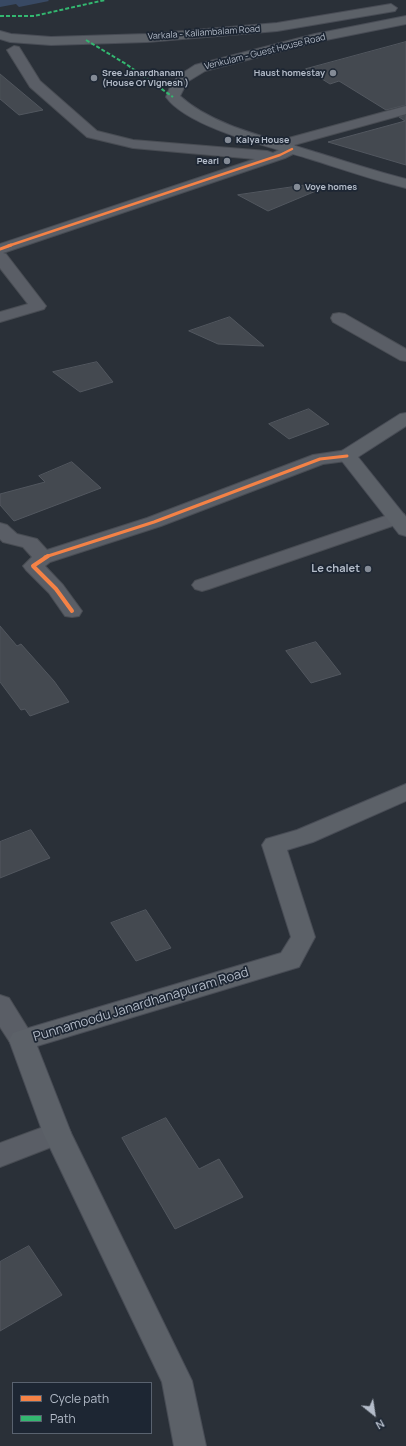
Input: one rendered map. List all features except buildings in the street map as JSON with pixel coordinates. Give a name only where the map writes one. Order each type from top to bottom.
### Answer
[{"type":"main road","name":"Varkala - Kallambalam Road","points":[[0,35],[10,38],[51,41],[147,38],[277,27],[405,13]]},
{"type":"main road","name":"Venkulam - Guest House Road","points":[[405,13],[314,38],[221,61],[187,74],[175,87],[173,96],[176,102],[194,114],[284,150],[406,184]]},
{"type":"main road","points":[[401,524],[347,456],[406,418]]},
{"type":"main road","name":"Punnamoodu Janardhanapuram Road","points":[[190,1446],[177,1381],[57,1133],[22,1040],[290,960],[303,937],[274,845],[305,836],[406,792]]},
{"type":"street","points":[[14,50],[35,84],[92,134],[133,144],[177,149],[284,150]]},
{"type":"street","points":[[0,249],[284,150],[406,110]]},
{"type":"street","points":[[0,257],[38,306],[0,317]]},
{"type":"street","points":[[339,318],[406,356]]},
{"type":"street","points":[[72,611],[56,589],[33,566],[43,558],[154,522],[320,459],[347,456]]},
{"type":"street","points":[[202,585],[401,524]]},
{"type":"street","points":[[0,529],[10,538],[30,544],[43,558]]},
{"type":"street","points":[[0,1005],[22,1040]]},
{"type":"street","points":[[0,1155],[57,1133]]},
{"type":"water","points":[[0,0],[49,1],[19,7],[16,4],[0,7]]},
{"type":"marked path","points":[[0,16],[34,16],[105,0]]},
{"type":"marked path","points":[[86,40],[126,64],[173,97]]},
{"type":"cycle path","points":[[0,249],[280,155],[292,149]]},
{"type":"cycle path","points":[[72,611],[56,589],[33,566],[43,558],[154,522],[320,459],[347,456]]},
{"type":"place","name":"Haust homestay","points":[[333,73]]},
{"type":"place","name":"Sree Janardhanam (House Of Vignesh )","points":[[94,78]]},
{"type":"place","name":"Kaiya House","points":[[228,140]]},
{"type":"place","name":"Pearl","points":[[227,161]]},
{"type":"place","name":"Voye homes","points":[[297,187]]},
{"type":"place","name":"Le chalet","points":[[368,569]]}]
